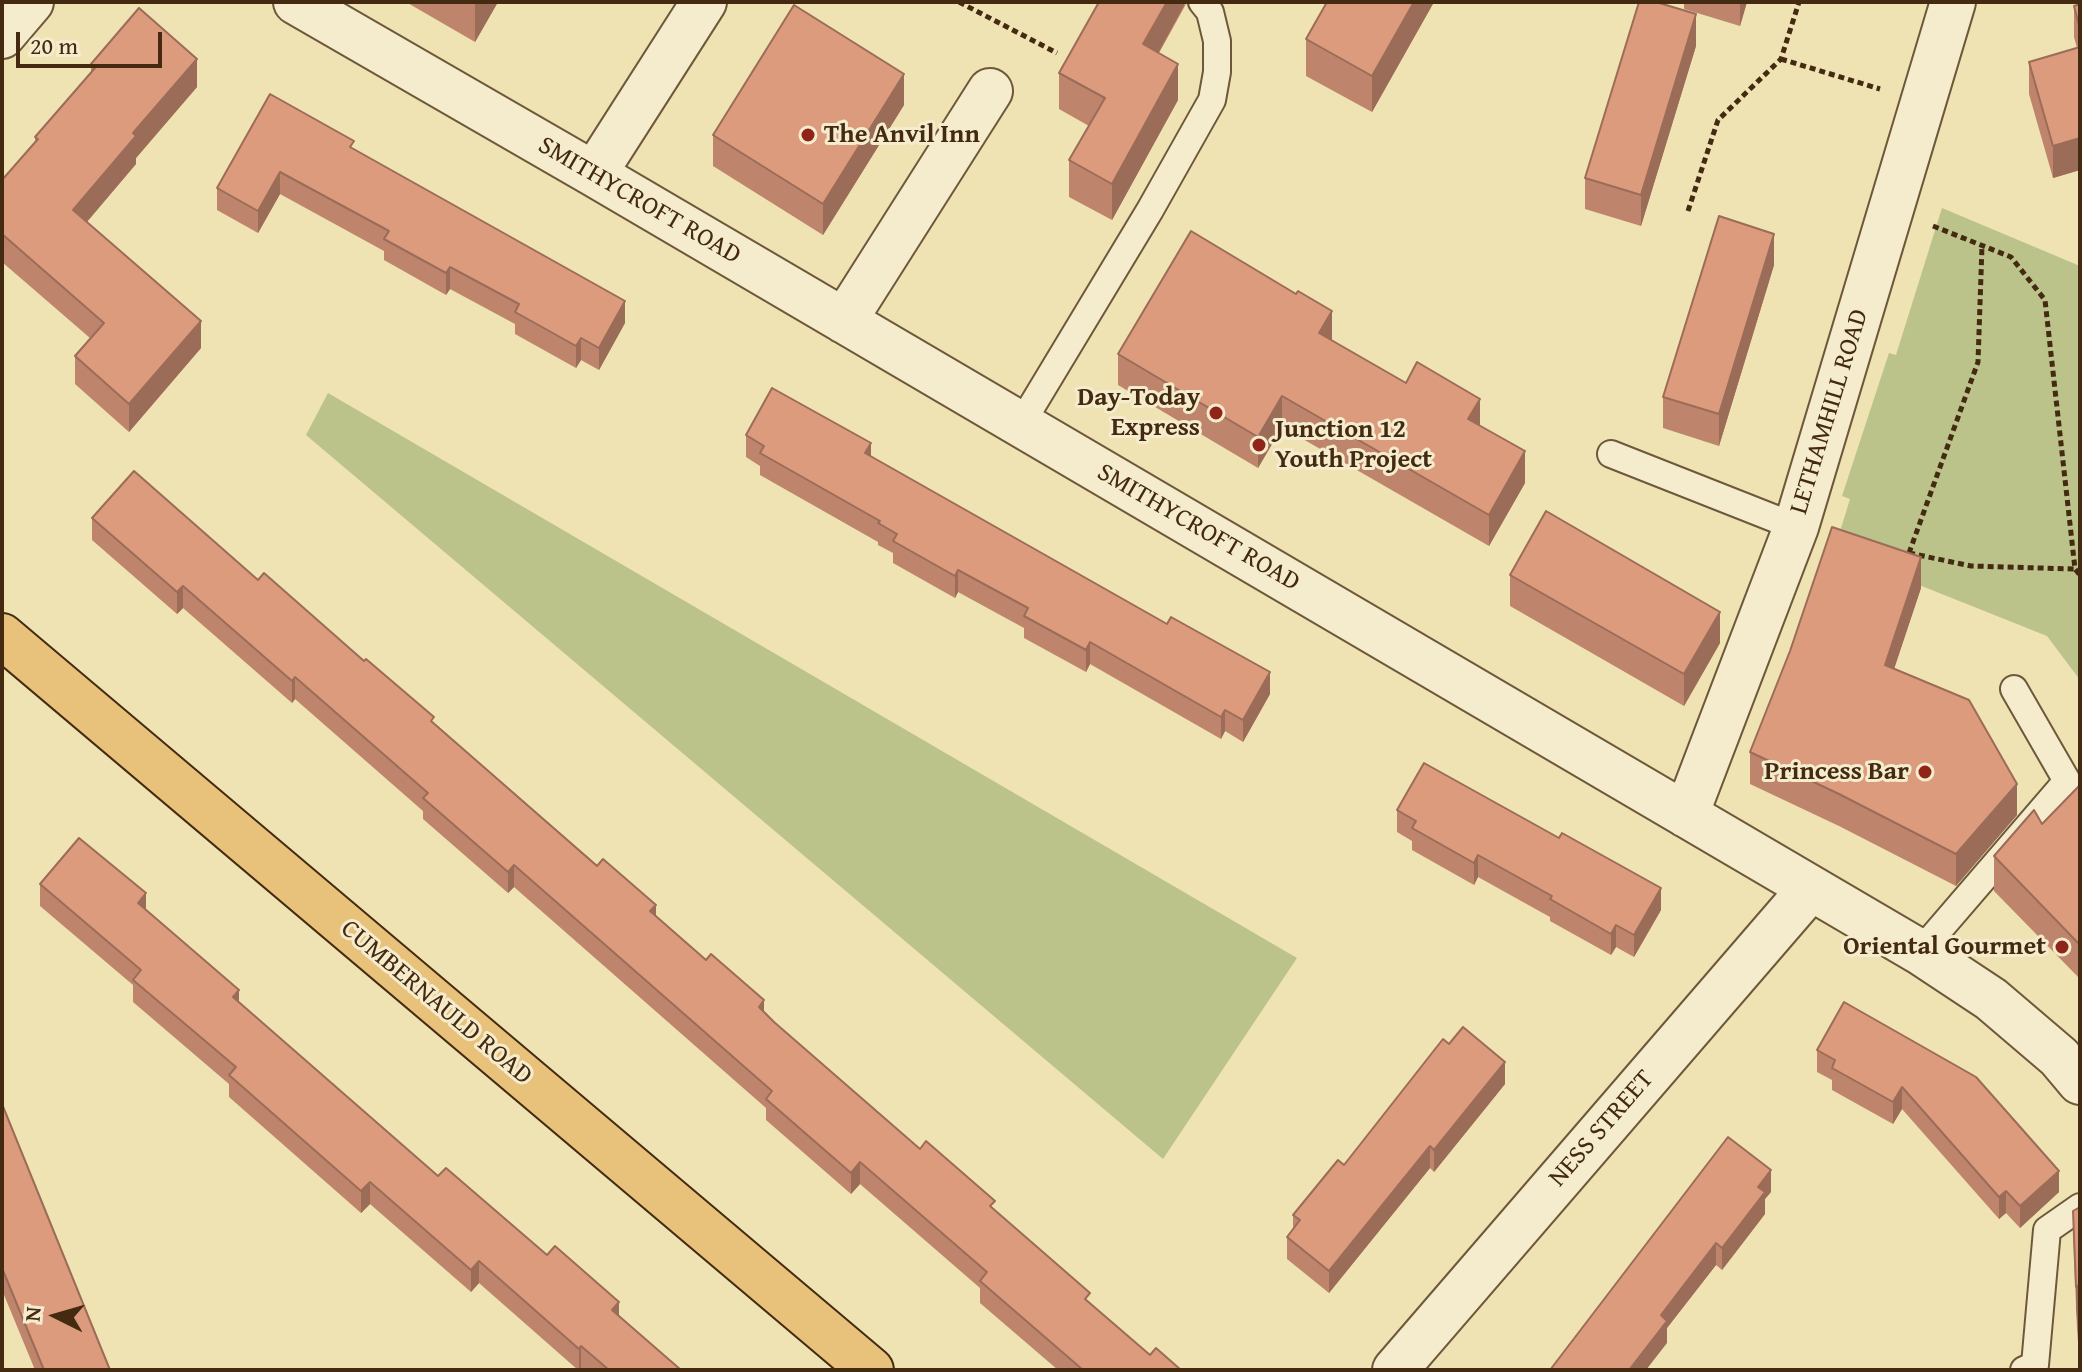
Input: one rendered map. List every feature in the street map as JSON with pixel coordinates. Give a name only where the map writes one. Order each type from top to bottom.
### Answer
[{"type":"main road","name":"CUMBERNAULD ROAD","points":[[2,636],[871,1370]]},
{"type":"street","points":[[2,36],[31,2]]},
{"type":"street","name":"SMITHYCROFT ROAD","points":[[296,2],[1920,952],[1991,999],[2059,1057],[2080,1082]]},
{"type":"street","points":[[594,174],[704,2]]},
{"type":"street","name":"LETHAMHILL ROAD","points":[[1686,815],[1796,527],[1953,2]]},
{"type":"street","points":[[844,321],[990,91]]},
{"type":"street","name":"NESS STREET","points":[[1395,1370],[1810,889]]},
{"type":"lane","points":[[1021,424],[1150,210],[1212,100],[1217,72],[1217,41],[1210,12],[1202,2]]},
{"type":"lane","points":[[1611,454],[1796,527]]},
{"type":"lane","points":[[1920,952],[2067,781],[2014,689]]},
{"type":"lane","points":[[2024,1370],[2035,1365],[2047,1230],[2080,1207]]},
{"type":"path","points":[[959,2],[1057,53]]},
{"type":"path","points":[[1688,211],[1718,120],[1781,59],[1799,2]]},
{"type":"path","points":[[1781,59],[1924,102]]},
{"type":"path","points":[[1892,209],[2011,257],[2045,300],[2075,569],[2080,575]]},
{"type":"path","points":[[1909,553],[1978,362],[1982,245]]},
{"type":"path","points":[[1895,549],[1971,566],[2075,569]]},
{"type":"green space","points":[[1942,208],[2080,266],[2080,680],[2047,636],[1834,551],[1850,499],[1842,496],[1889,353],[1896,355]]},
{"type":"green space","points":[[328,393],[1297,958],[1163,1159],[306,435]]},
{"type":"building","points":[[1099,2],[1167,2],[1143,44],[1178,64],[1112,184],[1069,160],[1105,98],[1059,73]]},
{"type":"building","points":[[1327,2],[1414,2],[1372,76],[1306,39]]},
{"type":"building","points":[[1639,2],[1656,2],[1696,14],[1641,195],[1585,178]]},
{"type":"building","points":[[2080,4],[2080,29],[2074,6]]},
{"type":"building","name":"The Anvil Inn","points":[[794,5],[904,74],[823,204],[713,135]]},
{"type":"building","points":[[139,8],[197,59],[133,133],[136,136],[73,210],[201,321],[129,404],[75,356],[104,323],[2,234],[2,180],[95,68],[91,64]]},
{"type":"building","points":[[2080,47],[2080,138],[2053,146],[2029,62]]},
{"type":"building","points":[[270,94],[354,141],[350,147],[625,301],[599,348],[581,338],[576,346],[515,312],[519,304],[450,267],[446,273],[384,239],[389,231],[280,172],[258,211],[217,188]]},
{"type":"building","points":[[1719,216],[1774,234],[1719,414],[1663,397]]},
{"type":"building","points":[[1191,231],[1296,294],[1298,291],[1332,311],[1319,333],[1406,383],[1417,362],[1480,399],[1468,419],[1525,451],[1489,515],[1282,396],[1258,437],[1118,354]]},
{"type":"building","points":[[772,388],[871,443],[865,453],[1167,624],[1171,617],[1270,672],[1243,720],[1225,710],[1221,717],[1090,642],[1086,650],[1024,616],[1028,608],[958,570],[955,576],[893,541],[897,534],[878,523],[880,521],[760,453],[764,446],[746,435]]},
{"type":"building","points":[[134,471],[258,580],[264,573],[364,661],[366,659],[434,717],[431,721],[597,866],[603,859],[656,905],[650,911],[706,960],[711,954],[764,1000],[759,1007],[774,1022],[920,1149],[926,1141],[995,1201],[990,1206],[1090,1293],[1085,1299],[1150,1355],[1156,1348],[1181,1370],[1083,1370],[980,1281],[987,1272],[860,1162],[851,1173],[766,1099],[772,1091],[514,865],[508,872],[423,798],[428,793],[295,677],[292,681],[183,586],[177,592],[92,518]]},
{"type":"building","points":[[1546,511],[1720,612],[1684,674],[1510,575]]},
{"type":"building","points":[[1832,527],[1921,557],[1885,665],[1969,700],[2017,784],[1956,854],[1750,752],[1790,651]]},
{"type":"building","points":[[1424,763],[1559,838],[1562,833],[1661,888],[1634,935],[1616,925],[1611,934],[1550,899],[1552,896],[1478,855],[1474,863],[1412,828],[1416,821],[1397,810]]},
{"type":"building","points":[[2080,785],[2080,945],[1994,856],[2034,810],[2042,824]]},
{"type":"building","points":[[79,838],[146,893],[138,903],[239,990],[233,997],[438,1176],[446,1168],[547,1255],[555,1246],[619,1302],[612,1310],[681,1370],[609,1370],[581,1346],[579,1349],[479,1261],[471,1270],[370,1182],[361,1191],[229,1075],[236,1067],[133,980],[141,970],[40,884]]},
{"type":"building","points":[[1844,1002],[1976,1077],[2059,1171],[2020,1206],[2006,1191],[1999,1197],[1902,1087],[1893,1102],[1832,1068],[1835,1060],[1817,1050]]},
{"type":"building","points":[[1463,1027],[1505,1062],[1434,1150],[1430,1146],[1329,1271],[1287,1237],[1300,1220],[1293,1215],[1338,1160],[1344,1165],[1443,1039],[1449,1044]]},
{"type":"building","points":[[2,1104],[110,1370],[44,1370],[2,1268]]},
{"type":"building","points":[[1728,1137],[1771,1170],[1758,1187],[1765,1192],[1722,1248],[1716,1243],[1661,1315],[1667,1321],[1629,1370],[1550,1370]]},
{"type":"building","points":[[2080,1207],[2080,1284],[2076,1287],[2073,1211]]},
{"type":"building","points":[[2077,1307],[2080,1307],[2080,1345]]},
{"type":"place","name":"The Anvil Inn","points":[[808,135]]},
{"type":"place","name":"Day-Today Express","points":[[1216,413]]},
{"type":"place","name":"Junction 12 Youth Project","points":[[1259,445]]},
{"type":"place","name":"Princess Bar","points":[[1925,772]]},
{"type":"place","name":"Oriental Gourmet","points":[[2062,947]]}]
